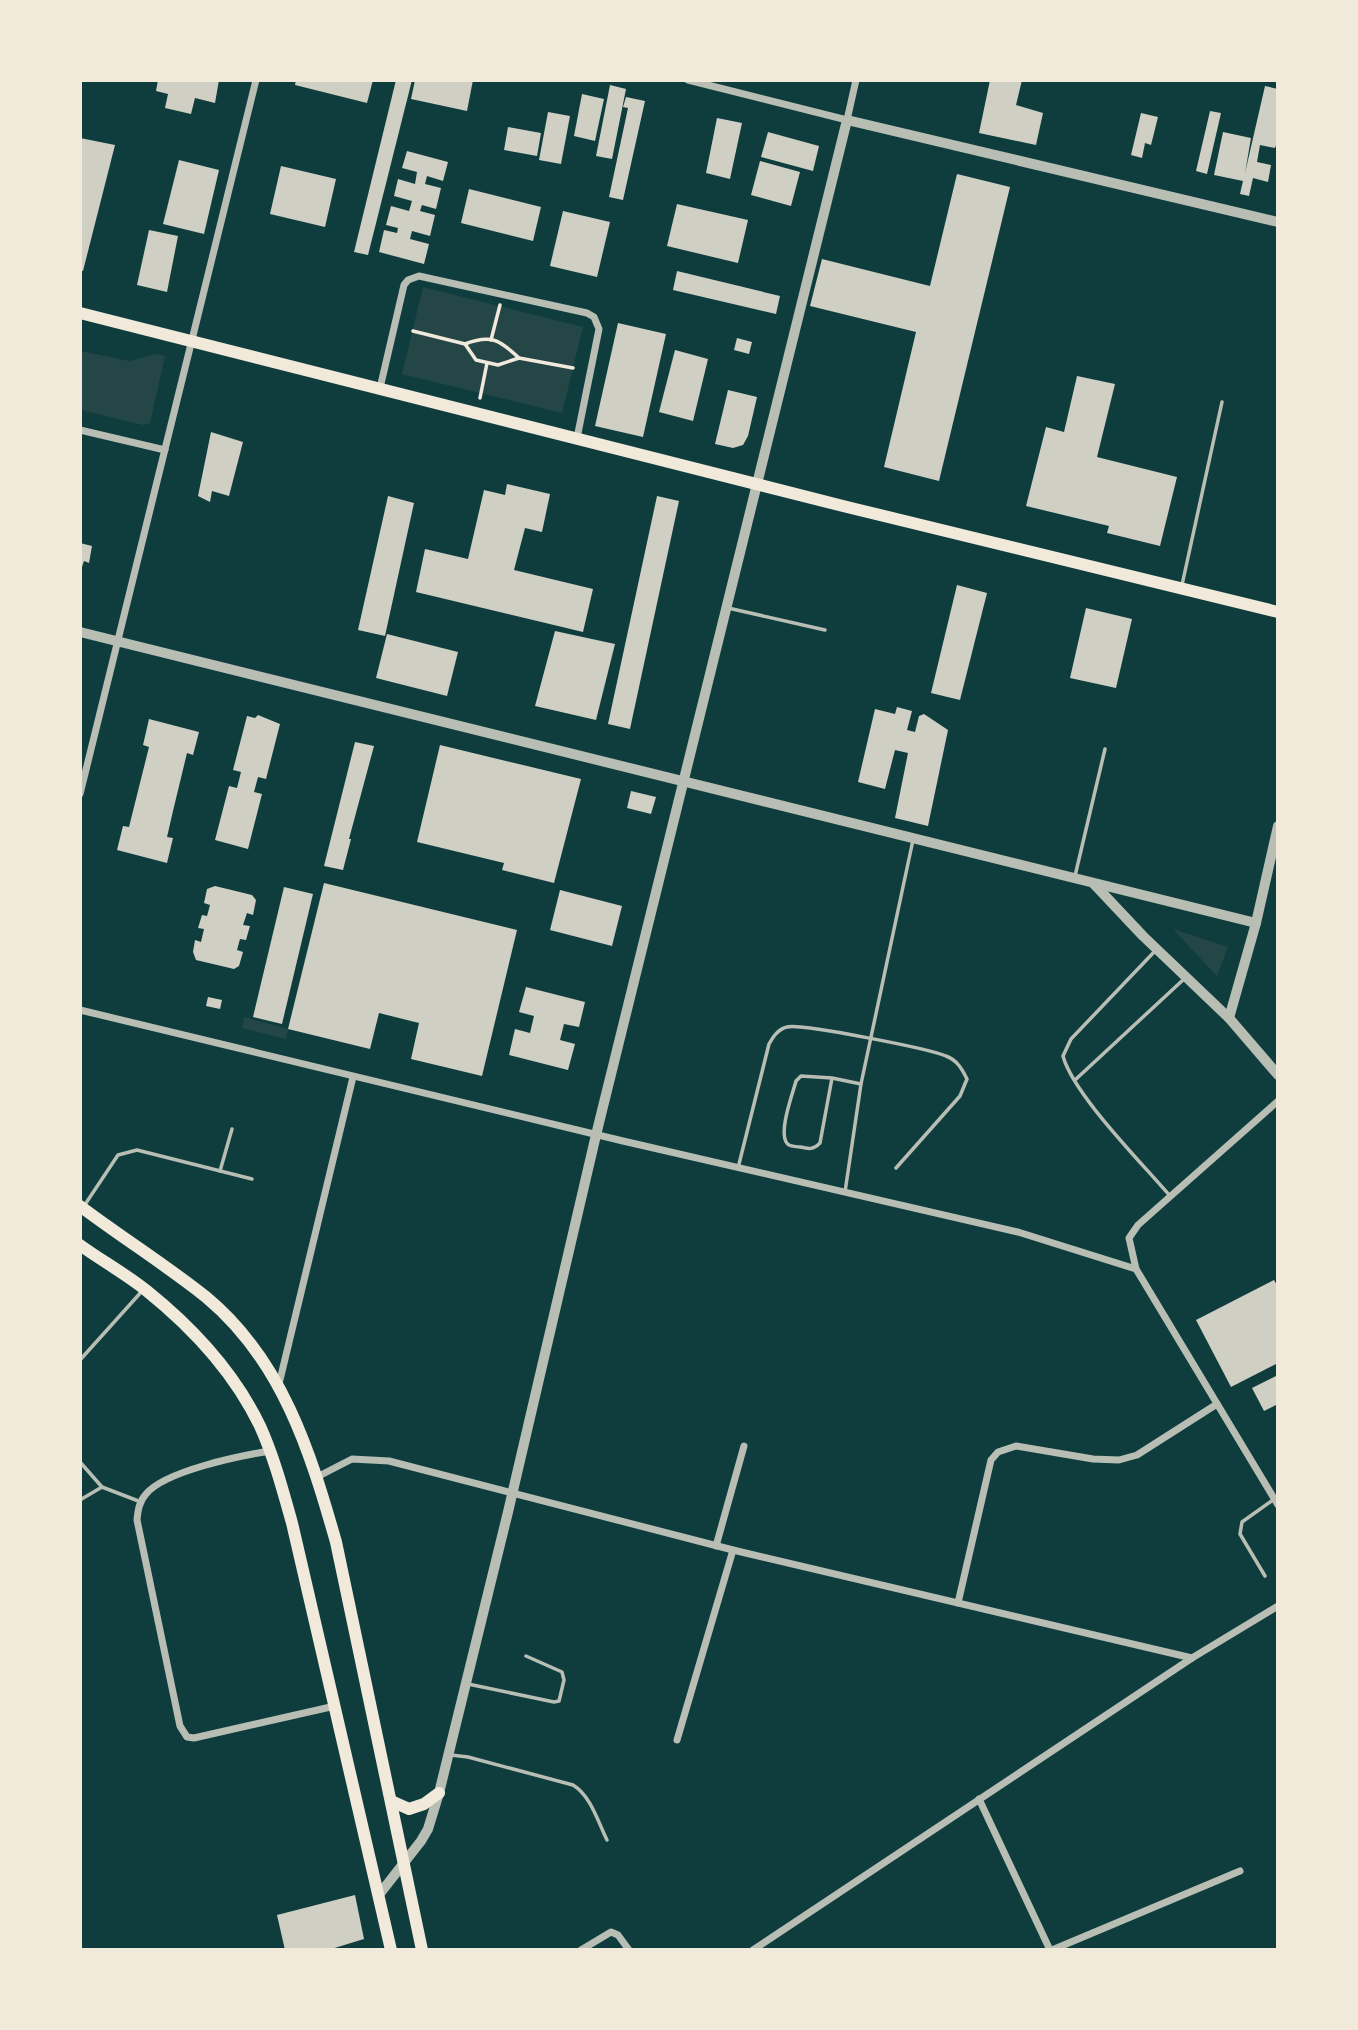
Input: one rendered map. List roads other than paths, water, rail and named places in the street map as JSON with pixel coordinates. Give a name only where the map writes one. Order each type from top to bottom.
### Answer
[{"type":"main road","points":[[80,313],[756,484],[1278,612]]},
{"type":"main road","points":[[82,1207],[205,1297],[235,1324],[256,1349],[279,1384],[293,1413],[317,1477],[336,1542],[422,1950]]},
{"type":"main road","points":[[80,1245],[145,1289],[190,1327],[208,1347],[245,1401],[270,1451],[292,1523],[391,1950]]},
{"type":"main road","points":[[391,1801],[409,1809],[424,1804],[439,1793]]},
{"type":"street","points":[[80,794],[256,80]]},
{"type":"street","points":[[688,80],[1278,222]]},
{"type":"street","points":[[378,1896],[428,1829],[439,1793],[513,1492],[596,1135],[856,80]]},
{"type":"street","points":[[380,388],[404,285],[419,275],[587,313],[597,321],[599,329],[576,438]]},
{"type":"street","points":[[80,430],[165,450]]},
{"type":"street","points":[[80,632],[1256,923]]},
{"type":"street","points":[[1229,1018],[1256,923],[1278,826]]},
{"type":"street","points":[[1093,883],[1185,978],[1229,1018],[1278,1075]]},
{"type":"street","points":[[80,1010],[596,1135],[1018,1232],[1136,1269]]},
{"type":"street","points":[[279,1384],[353,1077]]},
{"type":"street","points":[[1276,1502],[1136,1269],[1129,1244],[1132,1231],[1278,1101]]},
{"type":"street","points":[[958,1603],[991,1461],[998,1452],[1016,1446],[1093,1460],[1127,1459],[1217,1404]]},
{"type":"street","points":[[716,1546],[744,1446]]},
{"type":"street","points":[[270,1451],[184,1472],[153,1486],[141,1502],[137,1520],[180,1726],[187,1737],[194,1738],[335,1706]]},
{"type":"street","points":[[317,1477],[341,1463],[361,1458],[389,1461],[716,1546],[1192,1658]]},
{"type":"street","points":[[677,1740],[733,1550]]},
{"type":"street","points":[[753,1950],[1192,1658],[1278,1606]]},
{"type":"street","points":[[979,1799],[1051,1950],[1240,1871]]},
{"type":"street","points":[[581,1950],[611,1932],[618,1935],[629,1950]]},
{"type":"lane","points":[[1181,588],[1222,402]]},
{"type":"lane","points":[[726,607],[825,631]]},
{"type":"lane","points":[[1074,878],[1105,749]]},
{"type":"lane","points":[[845,1192],[861,1084],[914,838]]},
{"type":"lane","points":[[1157,950],[1071,1039],[1063,1056],[1066,1070],[1099,1114],[1171,1197]]},
{"type":"lane","points":[[1075,1080],[1185,978]]},
{"type":"lane","points":[[738,1168],[768,1044],[775,1034],[789,1026],[872,1039],[947,1056],[960,1066],[967,1079],[960,1096],[896,1168]]},
{"type":"lane","points":[[832,1078],[820,1143],[810,1149],[789,1145],[784,1140],[783,1129],[796,1081],[801,1076],[832,1078],[861,1084]]},
{"type":"lane","points":[[220,1171],[232,1129]]},
{"type":"lane","points":[[82,1207],[118,1155],[137,1150],[251,1179]]},
{"type":"lane","points":[[80,1360],[145,1289]]},
{"type":"lane","points":[[80,1462],[102,1487],[141,1502]]},
{"type":"lane","points":[[80,1500],[102,1487]]},
{"type":"lane","points":[[1265,1576],[1240,1534],[1240,1527],[1242,1522],[1276,1502]]},
{"type":"lane","points":[[466,1684],[559,1701],[564,1681],[562,1672],[526,1656]]},
{"type":"lane","points":[[449,1755],[468,1757],[573,1785],[584,1794],[607,1840]]}]
